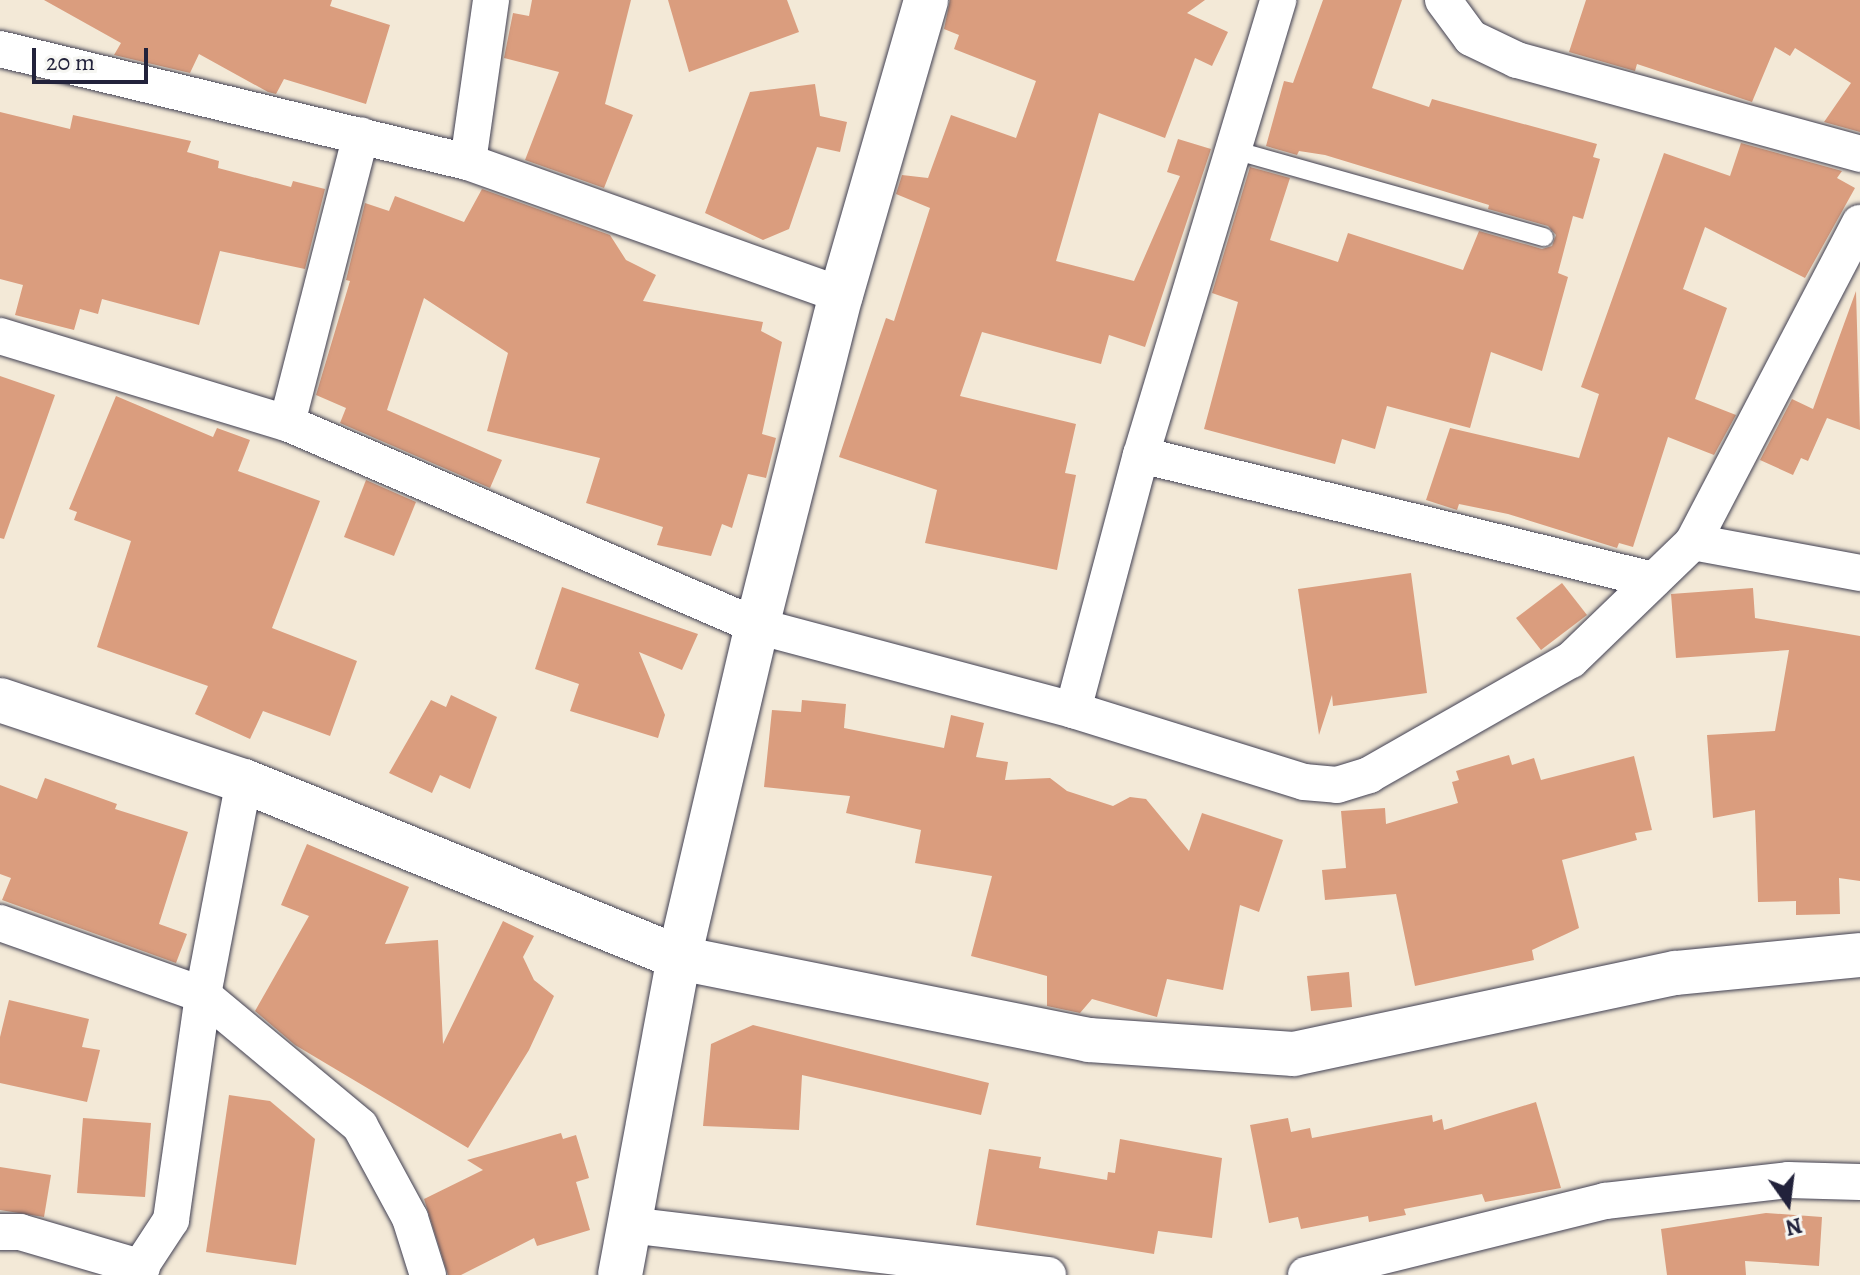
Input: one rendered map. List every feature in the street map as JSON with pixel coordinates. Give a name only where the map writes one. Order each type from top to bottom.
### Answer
[{"type":"street","points":[[468,162],[491,0]]},
{"type":"street","points":[[620,1275],[679,958],[757,626],[841,295],[926,0]]},
{"type":"street","points":[[1073,710],[1141,455],[1278,0]]},
{"type":"street","points":[[1443,0],[1471,38],[1517,60],[1860,154]]},
{"type":"street","points":[[0,49],[468,162],[841,295]]},
{"type":"street","points":[[287,423],[361,135]]},
{"type":"street","points":[[0,336],[287,423],[757,626],[1073,710],[1304,782],[1337,785],[1369,775],[1571,660],[1693,542],[1860,223]]},
{"type":"street","points":[[1141,455],[1653,580]]},
{"type":"street","points":[[1693,542],[1860,573]]},
{"type":"street","points":[[0,700],[244,781],[679,958],[1089,1040],[1294,1054],[1676,973],[1860,955]]},
{"type":"street","points":[[0,1232],[20,1232],[138,1272],[171,1220],[203,995],[244,781]]},
{"type":"street","points":[[0,923],[203,995],[360,1126],[410,1218],[428,1275]]},
{"type":"street","points":[[1306,1275],[1605,1201],[1788,1180],[1860,1182]]},
{"type":"street","points":[[629,1225],[968,1270],[1048,1275]]},
{"type":"lane","points":[[1234,150],[1544,237]]},
{"type":"building","points":[[44,0],[332,0],[330,6],[390,25],[366,104],[284,79],[276,94],[268,92],[199,54],[190,73],[114,55],[121,43]]},
{"type":"building","points":[[532,0],[631,0],[605,104],[633,115],[604,188],[525,160],[559,72],[504,58],[513,13],[529,16]]},
{"type":"building","points":[[668,0],[787,0],[799,32],[689,72]]},
{"type":"building","points":[[950,0],[1205,0],[1187,13],[1228,32],[1212,66],[1195,58],[1165,138],[1099,113],[1056,261],[1134,281],[1180,176],[1167,172],[1178,139],[1211,149],[1145,347],[1109,335],[1101,364],[982,332],[960,396],[1076,424],[1065,473],[1076,475],[1057,570],[925,543],[937,490],[839,457],[886,318],[894,321],[930,208],[896,194],[902,175],[928,178],[951,115],[1016,138],[1036,81],[954,49],[959,35],[944,29]]},
{"type":"building","points":[[1323,0],[1402,0],[1372,88],[1429,107],[1432,99],[1597,144],[1593,157],[1600,159],[1583,219],[1573,216],[1558,273],[1568,277],[1542,371],[1491,352],[1470,428],[1387,406],[1375,449],[1342,439],[1335,464],[1204,429],[1238,302],[1212,293],[1250,167],[1290,178],[1270,240],[1338,262],[1348,233],[1463,270],[1479,231],[1542,249],[1552,246],[1556,235],[1548,226],[1488,209],[1489,205],[1325,155],[1299,151],[1297,155],[1266,146],[1284,81],[1293,83]]},
{"type":"building","points":[[1586,0],[1860,0],[1860,132],[1824,122],[1851,83],[1795,48],[1790,56],[1775,47],[1752,102],[1637,64],[1635,71],[1569,52]]},
{"type":"building","points":[[815,84],[820,116],[847,122],[840,152],[817,147],[789,229],[763,240],[705,213],[750,92]]},
{"type":"building","points":[[0,112],[70,129],[73,115],[191,141],[187,152],[219,161],[218,168],[291,187],[293,181],[325,189],[305,269],[220,251],[199,325],[102,299],[98,314],[80,309],[74,330],[15,315],[23,285],[0,279]]},
{"type":"building","points":[[1741,143],[1842,171],[1837,178],[1855,188],[1805,278],[1705,227],[1683,289],[1727,308],[1695,399],[1736,415],[1714,455],[1668,437],[1633,547],[1619,543],[1617,548],[1508,514],[1459,504],[1457,510],[1426,500],[1450,428],[1579,458],[1599,394],[1581,387],[1664,153],[1730,176]]},
{"type":"building","points":[[482,189],[610,235],[626,260],[656,275],[643,301],[763,322],[761,331],[782,342],[762,434],[776,438],[766,478],[748,474],[732,528],[722,524],[711,556],[657,545],[663,527],[586,503],[600,458],[487,431],[508,353],[424,298],[387,410],[502,460],[490,488],[340,423],[346,408],[316,395],[350,281],[346,280],[365,203],[389,211],[395,196],[464,222]]},
{"type":"building","points":[[1856,291],[1860,430],[1827,418],[1808,461],[1801,458],[1793,475],[1760,460],[1792,399],[1813,409]]},
{"type":"building","points":[[0,376],[55,395],[4,539],[0,538]]},
{"type":"building","points":[[116,396],[213,437],[217,428],[250,440],[238,471],[320,501],[272,628],[357,661],[330,736],[263,711],[250,739],[195,714],[208,686],[97,647],[131,541],[74,520],[77,512],[69,509]]},
{"type":"building","points":[[366,480],[416,502],[394,556],[344,537]]},
{"type":"building","points":[[1411,573],[1427,693],[1333,706],[1332,695],[1319,735],[1298,589]]},
{"type":"building","points":[[1562,583],[1587,615],[1541,650],[1516,618]]},
{"type":"building","points":[[562,587],[698,634],[682,670],[639,652],[665,715],[658,738],[570,711],[579,684],[535,669]]},
{"type":"building","points":[[1753,588],[1755,618],[1860,636],[1860,881],[1839,878],[1840,914],[1796,915],[1796,901],[1758,902],[1755,810],[1713,818],[1707,735],[1775,731],[1789,650],[1676,658],[1671,594]]},
{"type":"building","points":[[451,695],[497,717],[470,789],[440,775],[432,793],[389,773],[431,700],[446,707]]},
{"type":"building","points":[[802,700],[846,704],[844,728],[944,748],[951,715],[984,723],[976,757],[1008,762],[1005,780],[1050,778],[1067,791],[1113,806],[1130,797],[1146,799],[1189,851],[1202,813],[1283,840],[1259,912],[1240,905],[1223,990],[1167,979],[1157,1017],[1092,999],[1080,1013],[1047,1006],[1047,976],[971,956],[992,876],[915,863],[921,830],[846,813],[850,796],[764,787],[772,710],[801,712]]},
{"type":"building","points":[[1509,755],[1512,765],[1534,758],[1541,780],[1634,756],[1652,830],[1635,833],[1637,840],[1562,860],[1579,928],[1532,950],[1534,960],[1415,986],[1396,894],[1325,900],[1322,870],[1346,868],[1341,811],[1385,808],[1386,824],[1458,803],[1452,782],[1459,780],[1456,771]]},
{"type":"building","points":[[45,778],[117,804],[115,809],[188,832],[159,924],[187,934],[176,963],[2,900],[11,878],[0,874],[0,785],[37,799]]},
{"type":"building","points":[[307,844],[409,887],[385,944],[438,940],[443,1044],[503,921],[534,936],[523,957],[534,980],[554,996],[529,1050],[468,1148],[295,1045],[255,1011],[309,916],[281,905]]},
{"type":"building","points":[[1349,972],[1352,1007],[1311,1011],[1307,976]]},
{"type":"building","points":[[9,1000],[89,1019],[82,1047],[100,1050],[87,1102],[0,1083],[0,1037]]},
{"type":"building","points":[[753,1025],[989,1083],[981,1115],[802,1075],[799,1130],[703,1126],[711,1044]]},
{"type":"building","points":[[229,1095],[270,1101],[315,1139],[296,1265],[206,1252]]},
{"type":"building","points":[[1536,1102],[1561,1188],[1485,1202],[1482,1194],[1404,1209],[1406,1215],[1369,1222],[1368,1216],[1301,1229],[1298,1217],[1269,1223],[1250,1125],[1288,1118],[1291,1132],[1310,1128],[1312,1138],[1432,1115],[1433,1122],[1442,1119],[1444,1130]]},
{"type":"building","points":[[83,1118],[151,1123],[145,1197],[77,1193]]},
{"type":"building","points":[[561,1133],[563,1139],[576,1135],[589,1178],[576,1182],[590,1230],[537,1246],[534,1238],[461,1275],[448,1275],[424,1199],[483,1170],[467,1160]]},
{"type":"building","points":[[1120,1139],[1222,1158],[1212,1238],[1158,1231],[1154,1254],[976,1225],[989,1149],[1041,1157],[1039,1168],[1107,1180],[1108,1172],[1115,1173]]},
{"type":"building","points":[[0,1167],[51,1175],[44,1217],[0,1210]]},
{"type":"building","points":[[1766,1213],[1822,1217],[1819,1266],[1745,1261],[1746,1275],[1667,1275],[1661,1229]]}]
